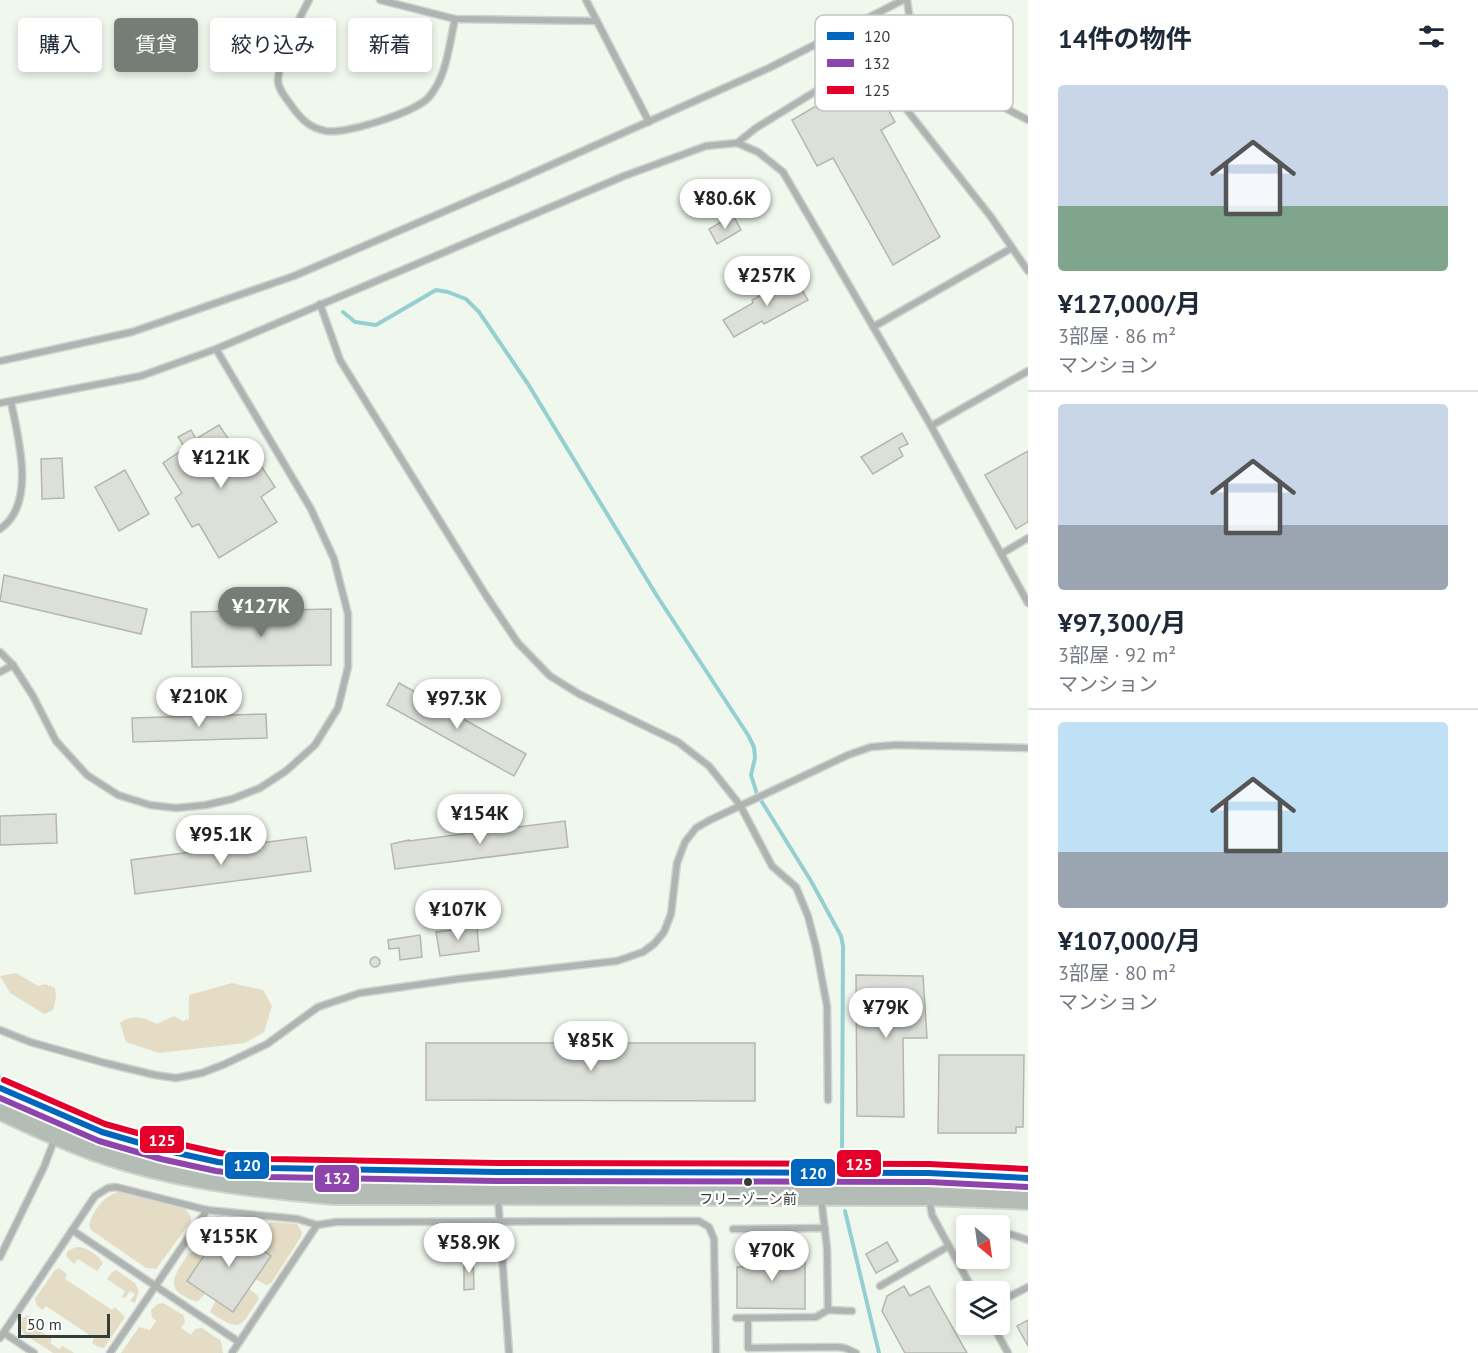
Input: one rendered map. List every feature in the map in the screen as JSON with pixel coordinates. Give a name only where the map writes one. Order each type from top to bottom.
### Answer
[{"type":"highway","points":[[0,1088],[102,1132],[164,1150],[218,1162],[270,1168],[497,1182],[821,1193],[929,1183],[1028,1178]]},
{"type":"highway","points":[[0,1108],[56,1134],[98,1150],[159,1168],[261,1187],[334,1192],[497,1182],[929,1183],[1028,1198]]},
{"type":"lane","points":[[309,0],[292,33],[278,82],[303,122],[327,131],[376,122],[409,111],[429,98],[442,76],[455,19]]},
{"type":"lane","points":[[380,0],[455,19],[597,21]]},
{"type":"lane","points":[[586,0],[649,122]]},
{"type":"lane","points":[[875,15],[905,0],[908,15]]},
{"type":"lane","points":[[0,361],[132,332],[294,276],[649,122],[815,45]]},
{"type":"lane","points":[[737,143],[756,128],[815,92]]},
{"type":"lane","points":[[908,111],[977,199],[1028,271]]},
{"type":"lane","points":[[1011,111],[1028,120]]},
{"type":"lane","points":[[0,403],[141,376],[216,349],[656,163],[706,146],[737,143],[758,152],[783,172],[931,426],[1028,603]]},
{"type":"lane","points":[[873,327],[1012,248]]},
{"type":"lane","points":[[320,304],[340,360],[518,643],[550,676],[579,694],[678,742],[709,766],[740,805],[772,866],[796,887],[808,916],[827,1006],[828,1101]]},
{"type":"lane","points":[[0,652],[13,665],[33,696],[56,741],[87,775],[118,795],[150,805],[176,808],[232,799],[260,788],[286,771],[315,745],[338,708],[348,667],[348,614],[334,559],[311,509],[216,349]]},
{"type":"lane","points":[[931,426],[1028,371]]},
{"type":"lane","points":[[0,529],[7,525],[20,501],[22,462],[11,402]]},
{"type":"lane","points":[[1001,554],[1028,538]]},
{"type":"lane","points":[[0,672],[13,665]]},
{"type":"lane","points":[[0,1030],[30,1042],[105,1063],[176,1078],[202,1073],[225,1064],[267,1044],[318,1006],[360,993],[617,961],[643,952],[664,932],[670,914],[677,863],[685,842],[696,828],[740,805],[848,755],[871,747],[896,745],[1028,748]]},
{"type":"lane","points":[[0,1257],[44,1167],[56,1134]]},
{"type":"lane","points":[[497,1182],[509,1353]]},
{"type":"lane","points":[[929,1183],[932,1215],[968,1281]]},
{"type":"lane","points":[[34,1353],[2,1336],[95,1196],[108,1188],[116,1187],[207,1210],[298,1219],[317,1225],[336,1222],[699,1221],[709,1227],[714,1239],[716,1353]]},
{"type":"lane","points":[[821,1193],[825,1228],[828,1310]]},
{"type":"lane","points":[[110,1353],[207,1210]]},
{"type":"lane","points":[[231,1353],[317,1225]]},
{"type":"lane","points":[[733,1229],[825,1228]]},
{"type":"lane","points":[[72,1230],[238,1342]]},
{"type":"lane","points":[[1010,1234],[1028,1240]]},
{"type":"lane","points":[[880,1286],[949,1246]]},
{"type":"lane","points":[[1010,1296],[1028,1287]]},
{"type":"lane","points":[[736,1318],[816,1317],[828,1310],[852,1311]]},
{"type":"lane","points":[[748,1318],[748,1348],[836,1347],[856,1353]]},
{"type":"lane","points":[[998,1335],[1008,1353]]},
{"type":"shaded area","points":[[16,973],[38,986],[45,984],[55,988],[56,998],[53,1010],[44,1014],[10,993],[0,976]]},
{"type":"shaded area","points":[[232,983],[263,990],[272,1006],[264,1032],[245,1043],[159,1053],[126,1042],[120,1023],[125,1020],[134,1017],[157,1024],[174,1016],[183,1021],[189,1019],[189,995]]},
{"type":"shaded area","points":[[119,1192],[185,1209],[191,1217],[191,1221],[156,1269],[146,1268],[91,1230],[89,1225],[96,1209],[109,1196]]},
{"type":"shaded area","points":[[216,1216],[245,1219],[250,1226],[243,1236],[225,1225],[210,1248],[200,1239],[212,1218]]},
{"type":"shaded area","points":[[271,1222],[297,1224],[302,1232],[271,1283],[266,1285],[255,1279],[271,1256],[253,1243]]},
{"type":"shaded area","points":[[76,1247],[88,1250],[101,1260],[103,1263],[97,1271],[78,1259],[74,1264],[66,1256],[68,1251]]},
{"type":"shaded area","points":[[195,1252],[203,1258],[206,1293],[197,1302],[178,1293],[174,1282],[175,1275],[189,1253]]},
{"type":"shaded area","points":[[59,1268],[67,1274],[65,1279],[112,1310],[115,1307],[125,1317],[104,1348],[92,1343],[94,1338],[46,1306],[43,1310],[37,1306],[35,1299],[55,1270]]},
{"type":"shaded area","points":[[116,1270],[135,1283],[139,1291],[135,1303],[130,1301],[135,1294],[130,1291],[125,1298],[122,1297],[125,1291],[107,1279]]},
{"type":"shaded area","points":[[249,1289],[259,1299],[239,1324],[229,1323],[211,1313],[216,1300],[233,1311]]},
{"type":"shaded area","points":[[163,1303],[183,1315],[185,1322],[181,1328],[191,1335],[195,1329],[202,1328],[221,1341],[223,1353],[121,1353],[139,1327],[150,1330],[156,1321],[152,1317],[151,1310]]},
{"type":"shaded area","points":[[28,1315],[36,1321],[33,1326],[52,1339],[50,1343],[59,1349],[63,1346],[74,1353],[53,1353],[24,1334],[21,1328],[22,1318]]},
{"type":"building","points":[[815,107],[815,111],[889,111],[895,122],[881,130],[940,237],[893,265],[833,158],[817,166],[792,120]]},
{"type":"building","points":[[733,215],[741,230],[717,244],[709,229]]},
{"type":"building","points":[[794,277],[808,300],[734,337],[723,320],[753,303],[752,300]]},
{"type":"building","points":[[219,425],[235,449],[246,443],[275,487],[261,497],[277,522],[219,558],[199,524],[192,527],[175,498],[182,493],[163,463],[185,448],[178,437],[191,430],[196,439]]},
{"type":"building","points":[[902,433],[908,444],[899,448],[903,456],[873,474],[861,457]]},
{"type":"building","points":[[1028,451],[1028,522],[1016,529],[985,475]]},
{"type":"building","points":[[62,458],[64,498],[42,499],[41,459]]},
{"type":"building","points":[[125,470],[149,514],[119,531],[95,487]]},
{"type":"building","points":[[4,575],[147,609],[141,634],[0,601]]},
{"type":"building","points":[[331,609],[331,665],[192,667],[191,612]]},
{"type":"building","points":[[399,683],[526,754],[514,776],[387,705]]},
{"type":"building","points":[[266,714],[267,738],[133,742],[132,718]]},
{"type":"building","points":[[56,814],[57,843],[0,845],[0,816]]},
{"type":"building","points":[[565,821],[568,847],[395,869],[391,844]]},
{"type":"building","points":[[306,837],[311,871],[135,894],[131,860]]},
{"type":"building","points":[[477,927],[479,951],[440,956],[436,932]]},
{"type":"building","points":[[420,935],[422,957],[400,960],[399,948],[389,949],[388,940]]},
{"type":"building","points":[[375,957],[379,958],[379,966],[375,967],[371,966],[370,962],[371,958]]},
{"type":"building","points":[[856,975],[923,976],[927,1038],[903,1038],[904,1117],[857,1116]]},
{"type":"building","points":[[426,1043],[755,1043],[755,1101],[426,1100]]},
{"type":"building","points":[[939,1055],[1024,1055],[1023,1127],[1016,1127],[1016,1133],[938,1133]]},
{"type":"building","points":[[225,1224],[271,1256],[233,1312],[187,1281]]},
{"type":"building","points":[[887,1242],[898,1261],[876,1273],[866,1254]]},
{"type":"building","points":[[780,1251],[780,1256],[805,1256],[805,1309],[737,1308],[737,1267],[745,1267],[744,1255],[765,1255],[765,1252]]},
{"type":"building","points":[[464,1258],[473,1258],[474,1289],[464,1290]]},
{"type":"building","points":[[904,1286],[910,1296],[929,1286],[967,1353],[905,1353],[882,1311],[887,1296]]},
{"type":"building","points":[[1028,1320],[1028,1346],[1017,1326]]},
{"type":"waterway","points":[[343,312],[355,322],[376,325],[436,290],[466,299],[479,312],[528,384],[657,596],[748,735],[754,747],[755,758],[751,775],[757,794],[811,881],[841,936],[843,946],[842,1153]]},
{"type":"waterway","points":[[845,1211],[879,1353]]},
{"type":"transit line","name":"125","points":[[4,1080],[105,1124],[219,1153],[271,1159],[497,1163],[929,1164],[1028,1169]]},
{"type":"transit line","name":"120","points":[[0,1088],[102,1132],[164,1150],[218,1162],[270,1168],[497,1172],[929,1173],[1028,1178]]},
{"type":"transit line","name":"132","points":[[0,1098],[99,1141],[161,1159],[216,1171],[269,1177],[497,1181],[929,1182],[1028,1187]]},
{"type":"place","name":"フリーゾーン前","points":[[748,1182]]}]
